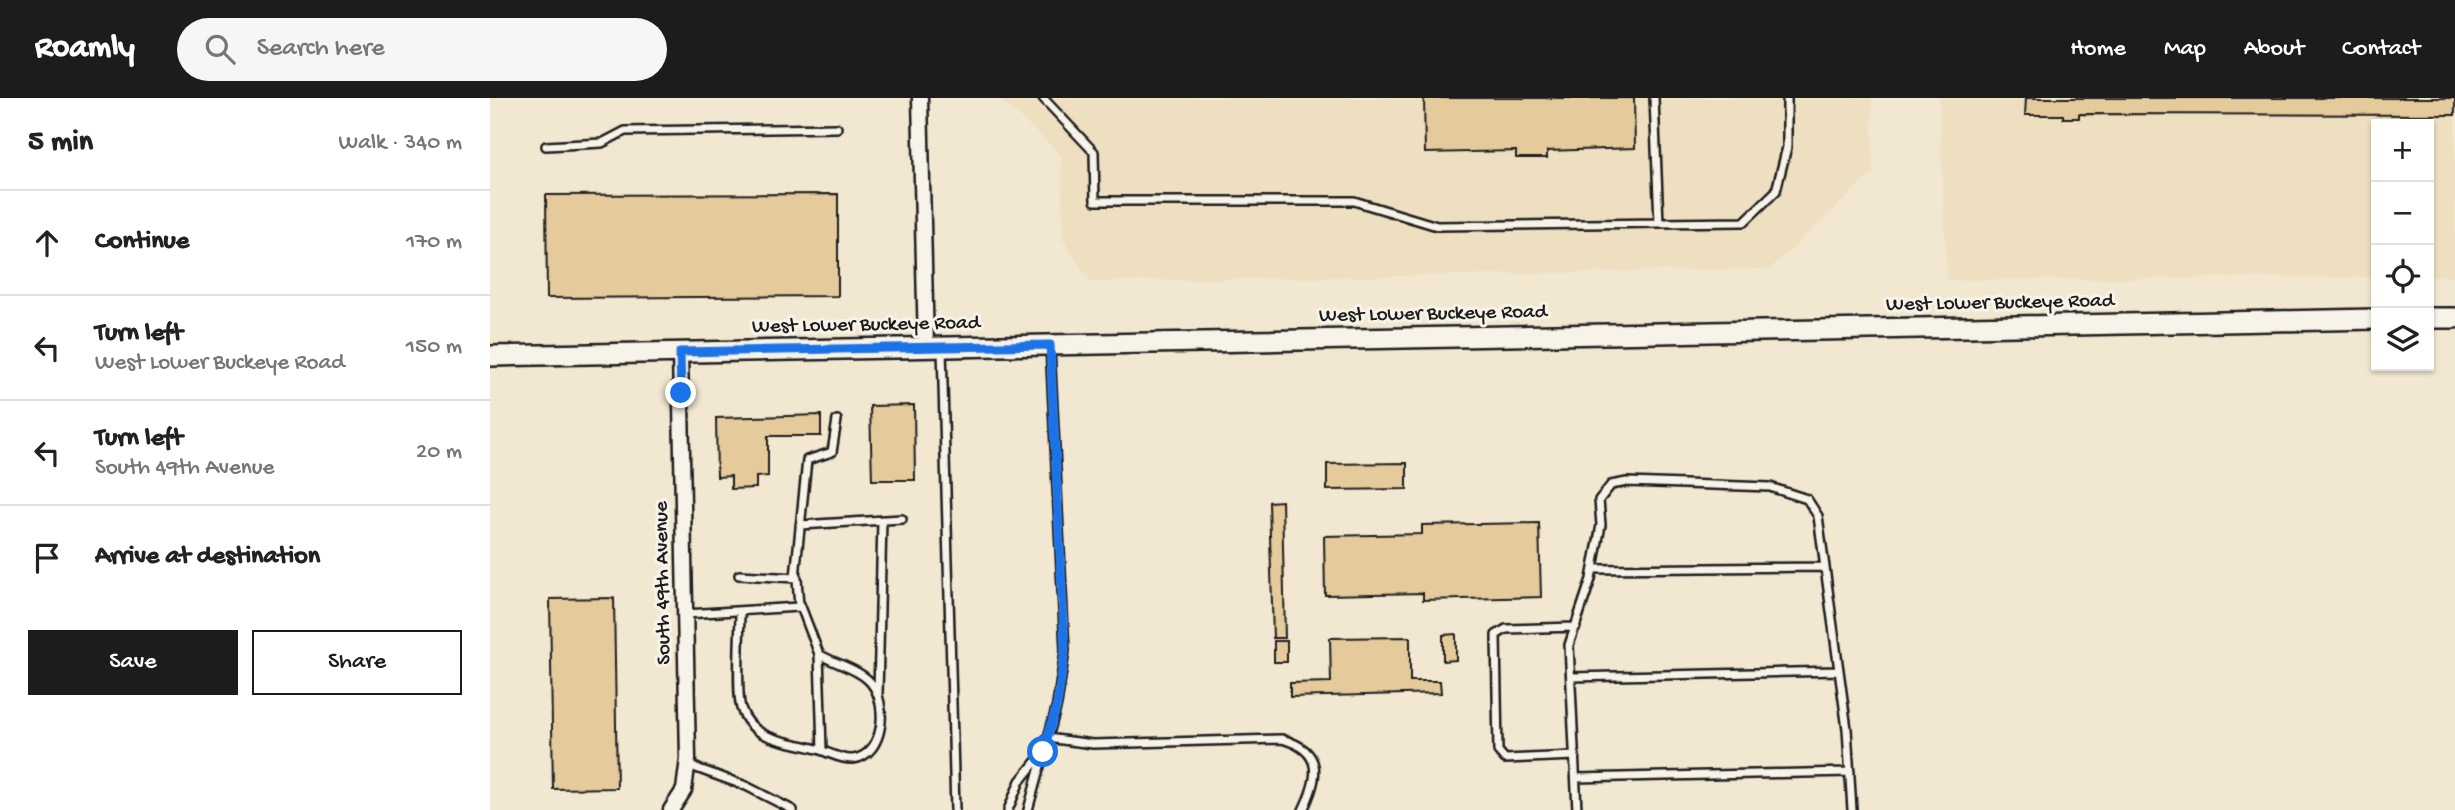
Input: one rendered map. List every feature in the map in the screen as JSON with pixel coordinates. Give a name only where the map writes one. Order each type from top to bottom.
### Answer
[{"type":"main road","points":[[2434,318],[2455,317]]},
{"type":"main road","name":"West Lower Buckeye Road","points":[[490,356],[2371,319]]},
{"type":"street","points":[[920,98],[934,347]]},
{"type":"street","name":"South 49th Avenue","points":[[671,810],[684,790],[687,765],[680,352]]},
{"type":"lane","points":[[1043,98],[1094,152],[1095,201],[1354,201],[1437,226],[1744,222],[1776,191],[1787,147],[1787,98]]},
{"type":"lane","points":[[1654,98],[1659,223]]},
{"type":"lane","points":[[546,146],[602,143],[625,131],[838,128]]},
{"type":"lane","points":[[1028,810],[1057,705],[1065,651],[1050,345]]},
{"type":"lane","points":[[934,347],[955,810]]},
{"type":"lane","points":[[795,577],[807,460],[832,452],[837,420]]},
{"type":"lane","points":[[1577,810],[1569,645],[1593,569],[1601,525],[1599,499],[1611,485],[1627,482],[1770,487],[1807,499],[1818,516],[1839,671],[1852,810]]},
{"type":"lane","points":[[800,525],[902,519]]},
{"type":"lane","points":[[740,611],[741,708],[752,724],[772,740],[854,759],[870,752],[877,741],[882,520]]},
{"type":"lane","points":[[1593,569],[1825,567]]},
{"type":"lane","points":[[738,575],[795,577],[799,581],[800,604],[819,654],[822,750]]},
{"type":"lane","points":[[685,614],[793,608],[800,604]]},
{"type":"lane","points":[[1575,756],[1505,759],[1498,751],[1496,635],[1506,629],[1576,627]]},
{"type":"lane","points":[[819,654],[862,675],[873,685],[878,705]]},
{"type":"lane","points":[[1571,677],[1839,671]]},
{"type":"lane","points":[[1047,738],[1093,744],[1282,739],[1297,743],[1314,762],[1316,776],[1303,810]]},
{"type":"lane","points":[[1008,810],[1020,781],[1043,752]]},
{"type":"lane","points":[[687,765],[746,786],[793,810]]},
{"type":"lane","points":[[1576,778],[1850,772]]},
{"type":"shaded area","points":[[999,98],[1872,98],[1873,173],[1770,269],[1090,282],[1063,239],[1061,155]]},
{"type":"shaded area","points":[[1939,98],[2455,98],[2455,276],[2434,276],[2434,119],[2371,119],[2371,277],[1947,280]]},
{"type":"building","points":[[1424,98],[1634,98],[1635,148],[1547,151],[1547,158],[1516,158],[1516,151],[1425,153]]},
{"type":"building","points":[[2026,98],[2455,98],[2455,115],[2079,114],[2079,118],[2063,118],[2063,115],[2025,115]]},
{"type":"building","points":[[838,194],[838,296],[547,298],[546,195]]},
{"type":"building","points":[[914,405],[915,480],[872,480],[870,406]]},
{"type":"building","points":[[821,415],[821,436],[768,436],[768,476],[756,477],[756,488],[731,489],[731,476],[717,477],[716,418]]},
{"type":"building","points":[[1407,463],[1407,489],[1327,490],[1327,464]]},
{"type":"building","points":[[1282,501],[1285,638],[1273,638],[1269,502]]},
{"type":"building","points":[[1539,523],[1541,597],[1423,600],[1423,593],[1325,595],[1324,536],[1422,534],[1422,525]]},
{"type":"building","points":[[614,598],[617,788],[553,789],[550,599]]},
{"type":"building","points":[[1456,634],[1456,660],[1443,661],[1443,635]]},
{"type":"building","points":[[1410,637],[1410,681],[1440,681],[1441,693],[1290,697],[1290,683],[1331,682],[1330,638]]},
{"type":"building","points":[[1274,641],[1287,641],[1287,662],[1274,662]]},
{"type":"route","points":[[681,393],[680,352],[1050,345],[1065,651],[1057,705],[1043,752]]}]
